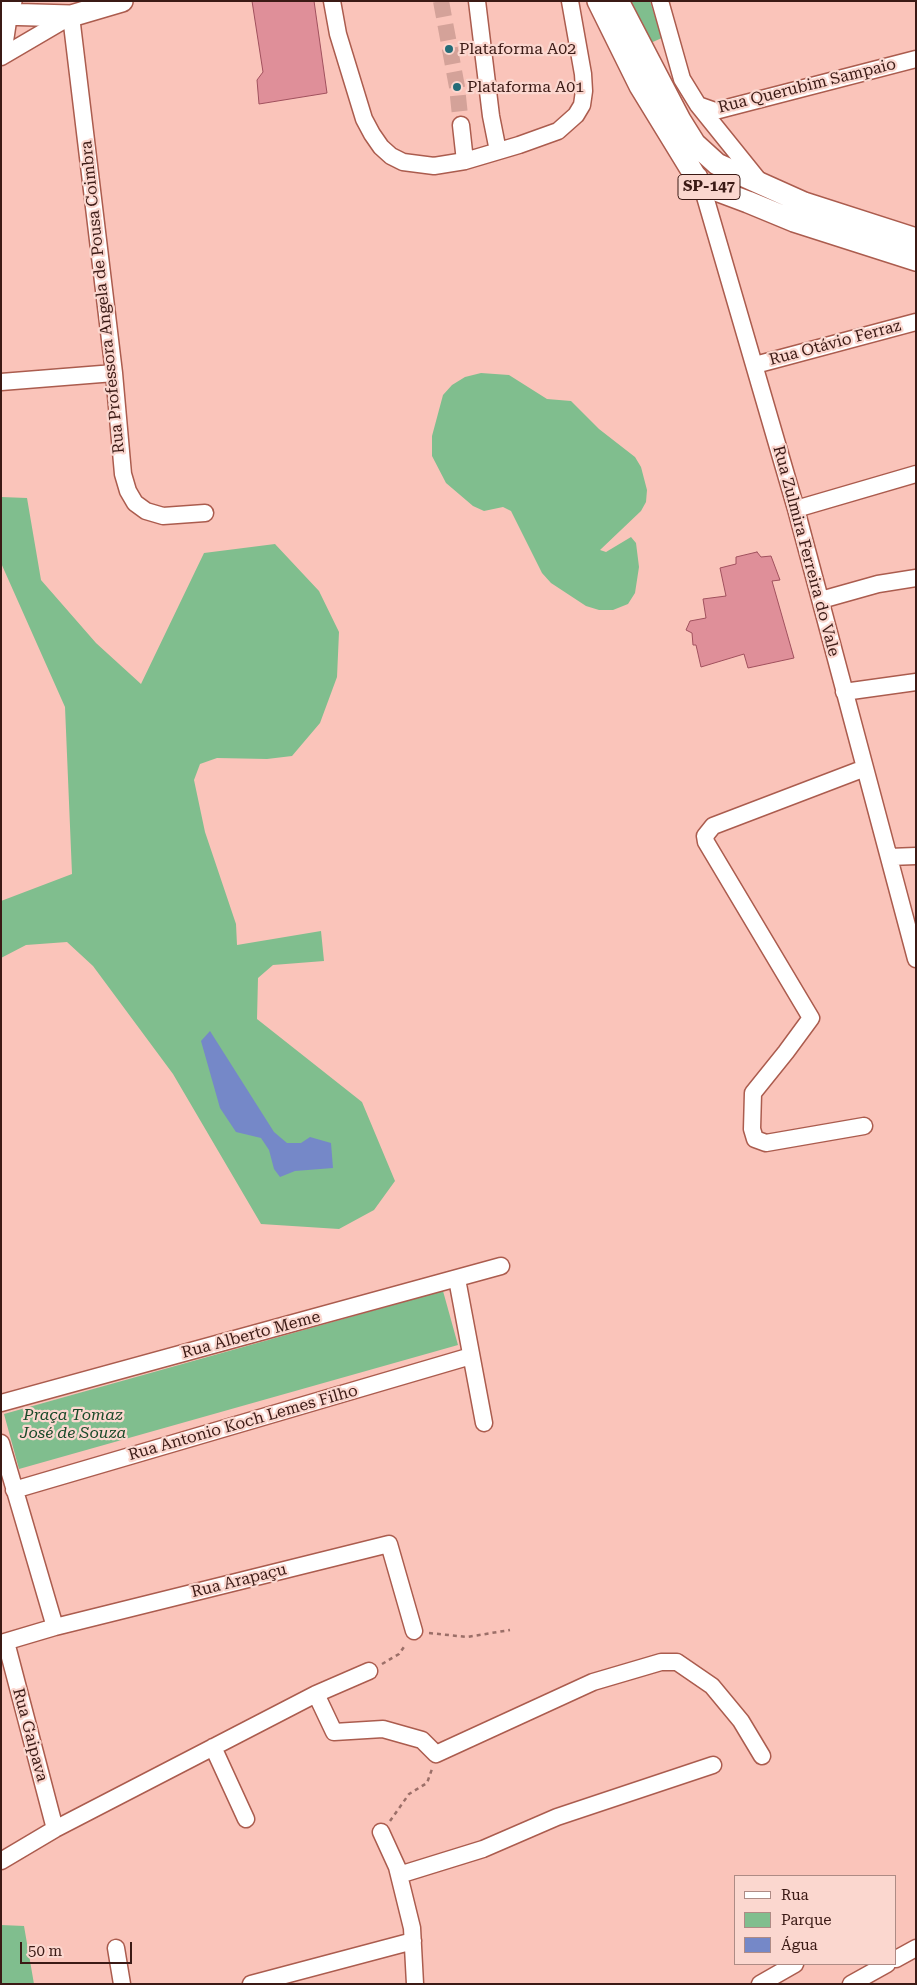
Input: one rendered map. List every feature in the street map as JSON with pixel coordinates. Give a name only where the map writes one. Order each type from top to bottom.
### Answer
[{"type":"main road","points":[[1,51],[6,10],[69,8],[122,1]]},
{"type":"main road","name":"SP-147","points":[[598,1],[640,86],[700,184],[794,221],[916,260]]},
{"type":"main road","name":"SP-147","points":[[618,1],[676,113],[695,144],[717,164],[804,203],[916,239]]},
{"type":"street","points":[[332,1],[338,34],[364,119],[381,147],[391,156],[404,162],[434,166],[465,161],[558,131],[576,115],[582,105],[584,91],[583,74],[570,1]]},
{"type":"street","points":[[477,1],[491,116],[498,151]]},
{"type":"street","points":[[660,1],[682,79],[698,105],[763,186]]},
{"type":"street","points":[[1,57],[69,8]]},
{"type":"street","name":"Rua Professora Angela de Pousa Coimbra","points":[[69,8],[114,372],[123,474],[128,491],[135,503],[146,511],[163,516],[205,513]]},
{"type":"street","name":"Rua Querubim Sampaio","points":[[698,105],[715,111],[916,59]]},
{"type":"street","points":[[461,125],[465,161]]},
{"type":"street","name":"Rua Zulmira Ferreira do Vale","points":[[695,144],[700,184],[796,509],[916,958]]},
{"type":"street","name":"Rua Otávio Ferraz","points":[[755,365],[916,322]]},
{"type":"street","points":[[1,382],[114,372]]},
{"type":"street","points":[[796,509],[916,474]]},
{"type":"street","points":[[820,600],[878,584],[916,578]]},
{"type":"street","points":[[844,692],[916,682]]},
{"type":"street","points":[[864,1126],[766,1143],[756,1139],[752,1129],[753,1093],[811,1018],[706,842],[705,836],[713,826],[865,768]]},
{"type":"street","points":[[889,857],[916,856]]},
{"type":"street","name":"Rua Alberto Meme","points":[[1,1403],[501,1266]]},
{"type":"street","points":[[457,1279],[484,1423]]},
{"type":"street","name":"Rua Antonio Koch Lemes Filho","points":[[14,1490],[471,1356]]},
{"type":"street","points":[[1,1443],[55,1628]]},
{"type":"street","name":"Rua Arapaçu","points":[[3,1643],[55,1628],[389,1544],[414,1631]]},
{"type":"street","name":"Rua Gaipava","points":[[3,1643],[55,1829]]},
{"type":"street","points":[[316,1694],[334,1732],[383,1729],[422,1740],[436,1754],[594,1682],[661,1662],[678,1662],[712,1686],[741,1721],[762,1756]]},
{"type":"street","points":[[1,1861],[55,1829],[316,1694],[369,1671]]},
{"type":"street","points":[[214,1747],[246,1819]]},
{"type":"street","points":[[399,1875],[484,1849],[557,1816],[712,1765]]},
{"type":"street","points":[[382,1832],[395,1861],[412,1928],[415,1984]]},
{"type":"street","points":[[251,1984],[412,1940]]},
{"type":"street","points":[[116,1948],[122,1984]]},
{"type":"street","points":[[897,1958],[916,1948]]},
{"type":"street","points":[[760,1984],[793,1965]]},
{"type":"street","points":[[851,1984],[885,1965]]},
{"type":"path","points":[[369,1671],[400,1654],[414,1631],[467,1637],[510,1630]]},
{"type":"path","points":[[382,1832],[408,1794],[427,1782],[436,1754]]},
{"type":"green space","points":[[626,1],[650,1],[662,38],[648,44]]},
{"type":"green space","points":[[481,373],[509,375],[547,399],[571,401],[599,429],[635,457],[641,467],[647,490],[646,502],[641,511],[600,550],[606,552],[631,537],[636,543],[639,567],[635,593],[628,604],[613,610],[599,610],[586,606],[551,583],[542,573],[511,511],[503,507],[484,511],[473,506],[446,483],[432,456],[432,436],[443,395],[452,385],[465,377]]},
{"type":"green space","points":[[1,497],[27,498],[41,580],[96,643],[141,684],[204,553],[275,544],[319,591],[339,632],[337,677],[320,723],[292,756],[267,759],[217,758],[200,764],[194,780],[205,832],[236,924],[237,945],[321,931],[324,961],[273,965],[258,978],[257,1019],[362,1102],[395,1181],[374,1210],[339,1229],[261,1224],[173,1074],[93,966],[67,942],[26,945],[1,958],[1,901],[72,874],[65,707],[1,563]]},
{"type":"green space","name":"Praça Tomaz José de Souza","points":[[443,1291],[458,1345],[19,1469],[4,1414]]},
{"type":"green space","points":[[1,1925],[24,1926],[34,1984],[1,1984]]},
{"type":"water","points":[[210,1031],[274,1132],[287,1143],[301,1143],[310,1137],[331,1143],[333,1168],[295,1171],[280,1177],[274,1169],[269,1150],[261,1138],[236,1132],[220,1108],[201,1041]]},
{"type":"building","points":[[252,1],[314,1],[327,93],[259,104],[257,80],[263,72]]},
{"type":"building","points":[[757,552],[761,557],[771,556],[780,580],[772,581],[794,658],[748,668],[744,654],[701,667],[696,645],[693,645],[692,633],[686,630],[690,621],[706,618],[703,599],[726,596],[720,568],[736,564],[736,557]]},
{"type":"tunnel","points":[[441,1],[457,87],[461,125]]},
{"type":"place","name":"Plataforma A02","points":[[449,49]]},
{"type":"place","name":"Plataforma A01","points":[[457,87]]}]
